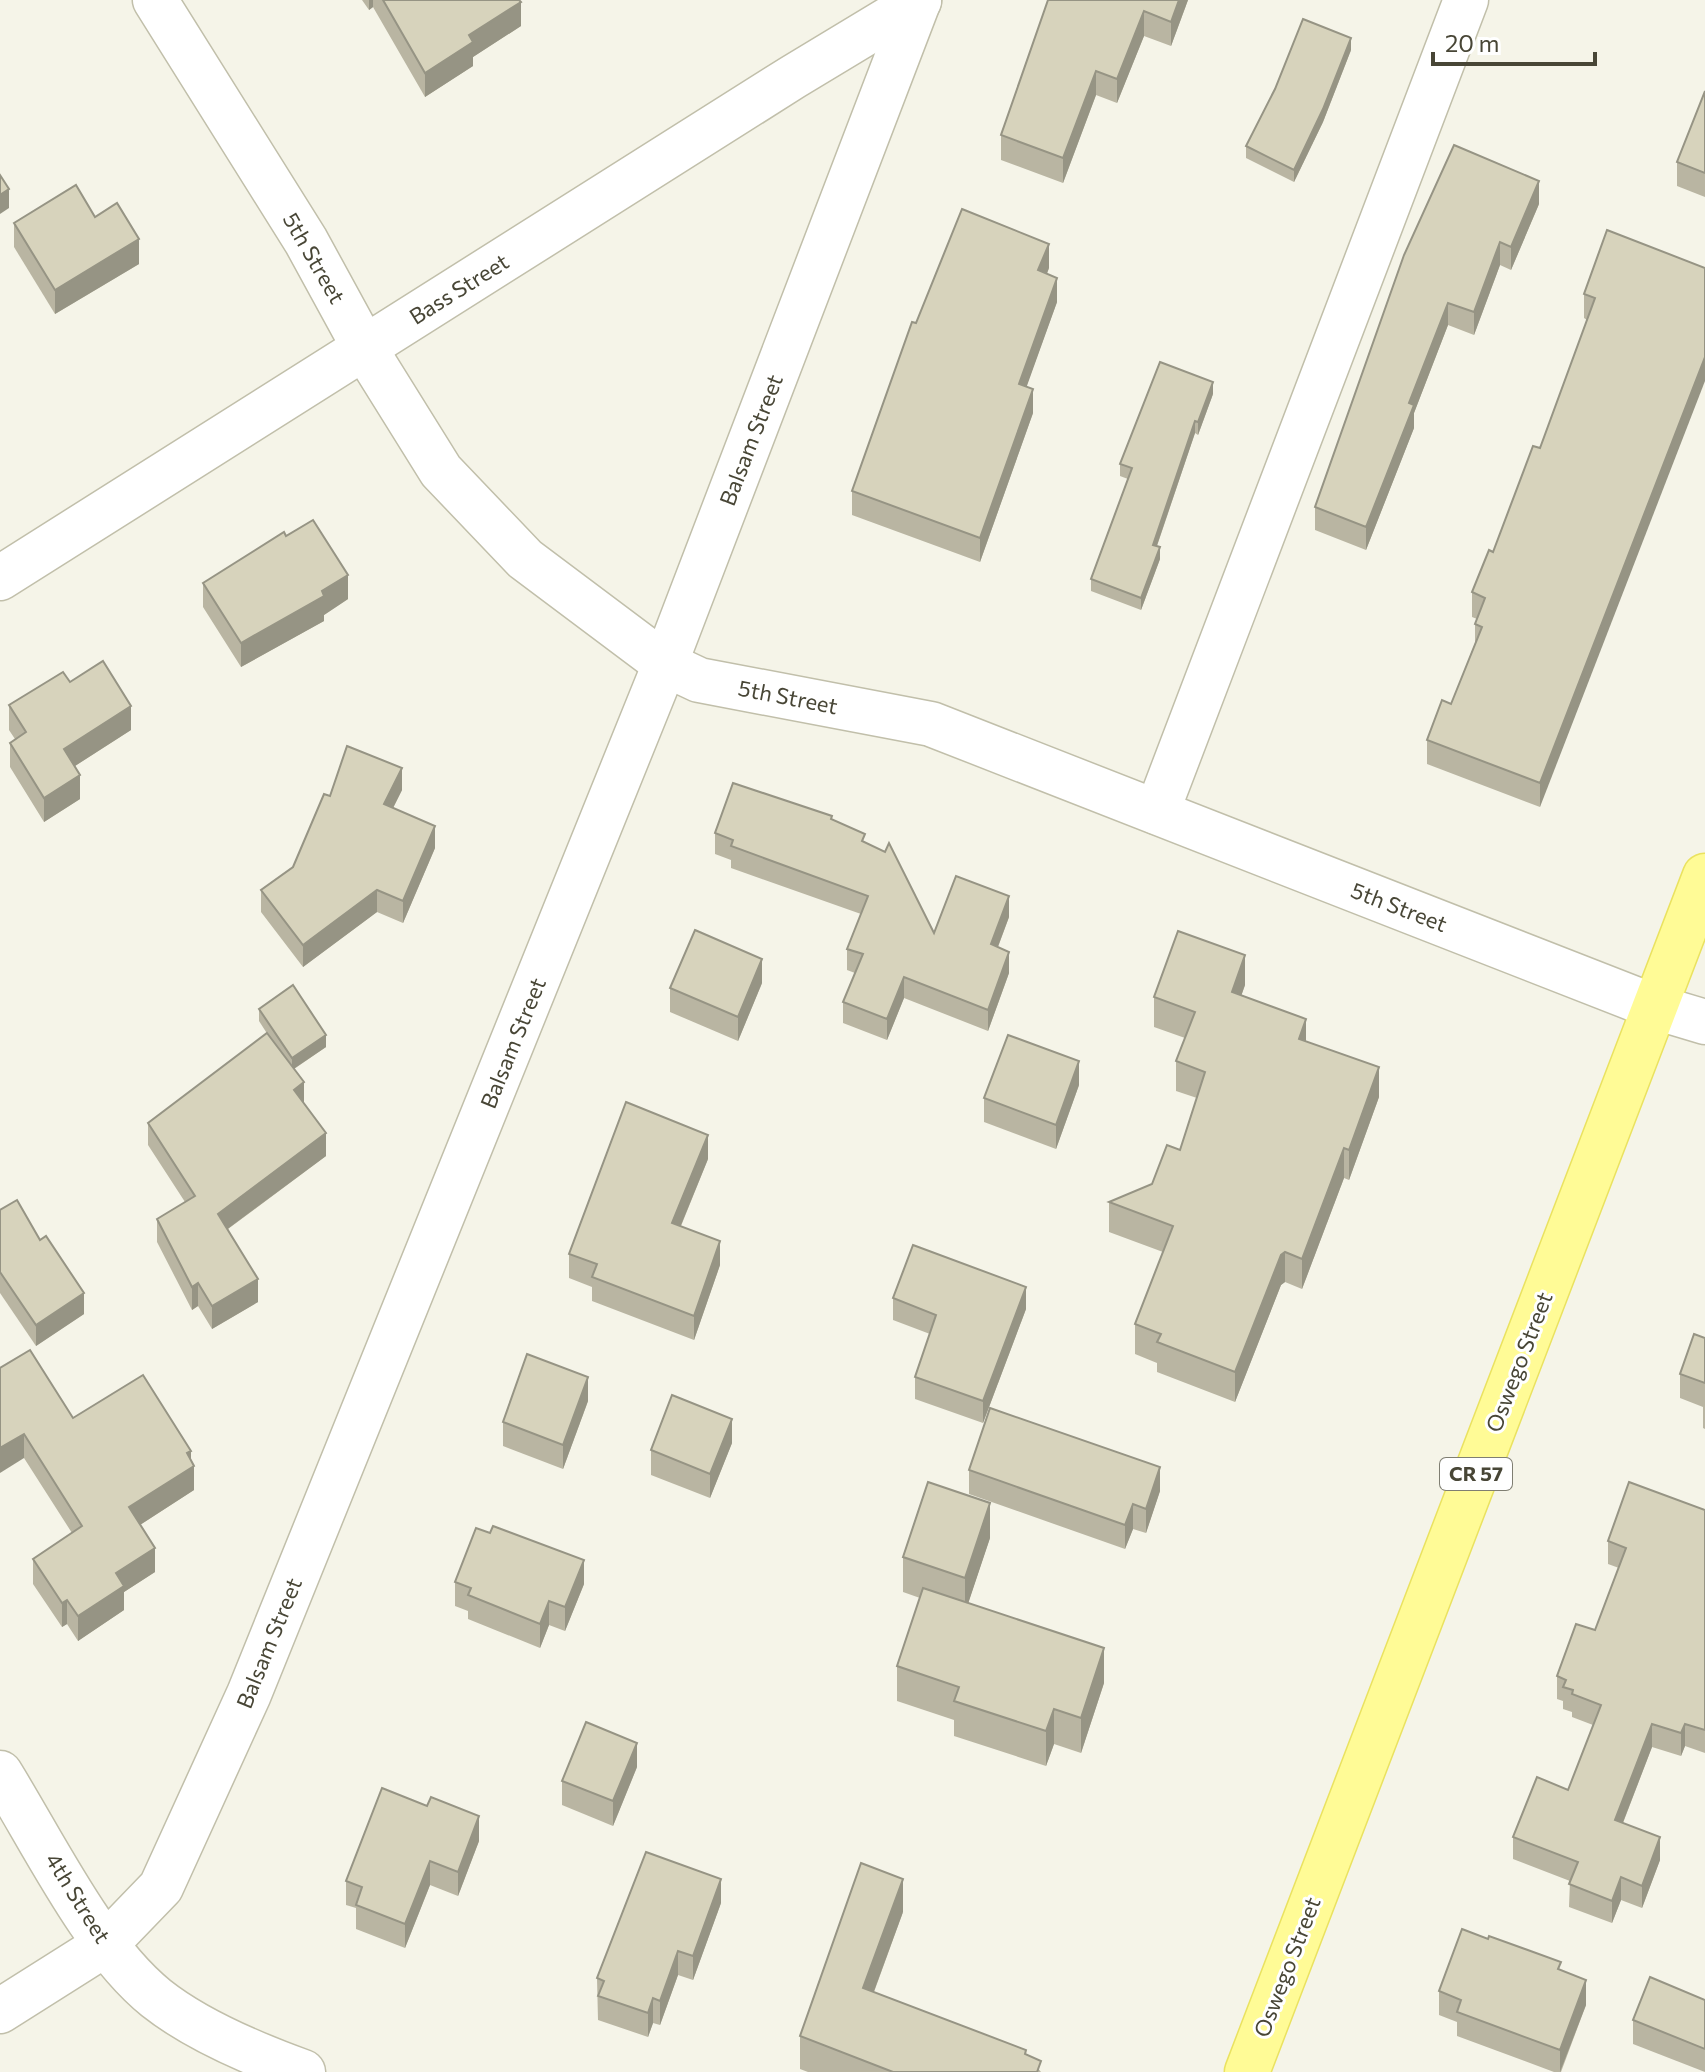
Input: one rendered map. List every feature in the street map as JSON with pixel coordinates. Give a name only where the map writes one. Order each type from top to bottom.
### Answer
[{"type":"main road","name":"Oswego Street","points":[[1247,2072],[1705,876]]},
{"type":"street","name":"5th Street","points":[[155,0],[306,241],[365,349],[441,471],[525,559],[665,664],[699,680],[931,724],[1655,1007],[1705,1022]]},
{"type":"street","points":[[1157,812],[1466,0]]},
{"type":"street","name":"Bass Street","points":[[0,578],[779,85],[919,1]]},
{"type":"street","name":"Balsam Street","points":[[0,2011],[106,1944],[161,1887],[249,1694],[665,664],[919,1]]},
{"type":"street","name":"4th Street","points":[[0,1773],[106,1944],[156,1998],[249,2052],[303,2072]]},
{"type":"building","points":[[383,0],[521,2],[469,35],[473,42],[425,73]]},
{"type":"building","points":[[1048,0],[1179,0],[1171,22],[1144,11],[1117,79],[1096,71],[1063,158],[1001,135]]},
{"type":"building","points":[[1303,19],[1351,38],[1323,109],[1294,170],[1246,146],[1275,89]]},
{"type":"building","points":[[1705,91],[1705,173],[1677,162]]},
{"type":"building","points":[[1454,145],[1539,181],[1511,247],[1500,242],[1474,312],[1448,303],[1409,403],[1414,405],[1366,527],[1315,507],[1404,255]]},
{"type":"building","points":[[0,175],[9,189],[0,195]]},
{"type":"building","points":[[76,185],[95,217],[117,203],[139,239],[55,290],[14,223]]},
{"type":"building","points":[[962,209],[1049,244],[1038,270],[1057,278],[1019,384],[1033,389],[980,538],[852,491],[912,322],[916,323]]},
{"type":"building","points":[[1607,230],[1705,268],[1705,357],[1540,783],[1427,740],[1442,700],[1451,704],[1482,627],[1475,624],[1485,598],[1472,592],[1489,550],[1493,552],[1533,446],[1540,448],[1595,298],[1584,294]]},
{"type":"building","points":[[1160,362],[1213,382],[1198,422],[1195,421],[1153,545],[1160,547],[1141,598],[1091,579],[1132,468],[1120,464]]},
{"type":"building","points":[[313,520],[348,575],[322,591],[324,596],[241,643],[203,583],[284,532],[286,536]]},
{"type":"building","points":[[103,661],[131,706],[64,749],[80,775],[44,798],[10,743],[26,732],[9,705],[63,672],[70,682]]},
{"type":"building","points":[[347,746],[402,768],[384,804],[435,826],[403,901],[377,890],[303,945],[261,890],[293,867],[324,794],[330,796]]},
{"type":"building","points":[[733,783],[832,816],[831,819],[865,834],[862,841],[885,852],[889,843],[934,933],[956,876],[1009,896],[991,944],[1009,952],[988,1010],[904,977],[887,1019],[843,1002],[863,954],[847,949],[868,896],[731,846],[733,840],[715,833]]},
{"type":"building","points":[[695,930],[762,959],[738,1017],[670,988]]},
{"type":"building","points":[[1178,931],[1245,955],[1232,992],[1306,1019],[1299,1039],[1379,1067],[1349,1150],[1344,1148],[1302,1259],[1285,1252],[1281,1255],[1235,1372],[1157,1342],[1161,1334],[1135,1324],[1173,1226],[1109,1202],[1152,1184],[1167,1145],[1180,1150],[1205,1072],[1176,1061],[1195,1012],[1154,997]]},
{"type":"building","points":[[293,985],[326,1035],[292,1058],[259,1009]]},
{"type":"building","points":[[267,1033],[304,1082],[294,1090],[326,1133],[218,1214],[258,1279],[212,1306],[198,1283],[192,1287],[157,1219],[195,1196],[148,1123]]},
{"type":"building","points":[[1008,1035],[1079,1061],[1056,1125],[984,1098]]},
{"type":"building","points":[[626,1102],[708,1135],[672,1223],[720,1241],[694,1316],[592,1277],[597,1264],[569,1254]]},
{"type":"building","points":[[17,1200],[40,1240],[46,1236],[84,1293],[36,1325],[0,1272],[0,1210]]},
{"type":"building","points":[[913,1245],[1026,1287],[983,1401],[915,1377],[936,1315],[893,1298]]},
{"type":"building","points":[[1694,1334],[1705,1338],[1705,1383],[1680,1374]]},
{"type":"building","points":[[30,1350],[73,1418],[143,1375],[191,1451],[187,1453],[194,1466],[129,1507],[155,1548],[116,1573],[124,1586],[78,1616],[67,1600],[62,1603],[33,1559],[82,1526],[24,1434],[0,1448],[0,1368]]},
{"type":"building","points":[[527,1354],[588,1377],[563,1445],[503,1422]]},
{"type":"building","points":[[672,1395],[732,1419],[710,1474],[651,1450]]},
{"type":"building","points":[[990,1408],[1160,1467],[1146,1509],[1133,1504],[1125,1525],[969,1470]]},
{"type":"building","points":[[928,1482],[990,1503],[965,1578],[903,1557]]},
{"type":"building","points":[[1629,1482],[1705,1510],[1705,1730],[1685,1724],[1681,1733],[1652,1724],[1615,1820],[1660,1837],[1642,1886],[1621,1877],[1612,1901],[1569,1884],[1578,1862],[1513,1837],[1537,1777],[1568,1790],[1601,1705],[1572,1694],[1573,1690],[1563,1687],[1566,1680],[1557,1676],[1576,1624],[1595,1630],[1626,1548],[1608,1541]]},
{"type":"building","points":[[493,1526],[584,1560],[565,1607],[549,1601],[540,1624],[468,1595],[471,1588],[455,1582],[476,1528],[490,1533]]},
{"type":"building","points":[[923,1588],[1104,1648],[1081,1718],[1054,1709],[1046,1731],[954,1701],[959,1687],[897,1666]]},
{"type":"building","points":[[586,1722],[637,1743],[613,1801],[562,1781]]},
{"type":"building","points":[[382,1788],[427,1806],[431,1797],[479,1816],[458,1872],[430,1861],[405,1924],[356,1905],[362,1887],[346,1881]]},
{"type":"building","points":[[646,1852],[721,1879],[693,1956],[678,1951],[660,2001],[653,1998],[648,2013],[598,1996],[604,1981],[597,1978]]},
{"type":"building","points":[[861,1863],[903,1879],[863,1988],[1026,2050],[1025,2054],[1041,2061],[1037,2072],[893,2072],[800,2036]]},
{"type":"building","points":[[1462,1929],[1561,1962],[1558,1969],[1586,1980],[1560,2050],[1457,2012],[1461,2000],[1439,1991]]},
{"type":"building","points":[[1650,1977],[1705,2000],[1705,2049],[1633,2020]]}]
